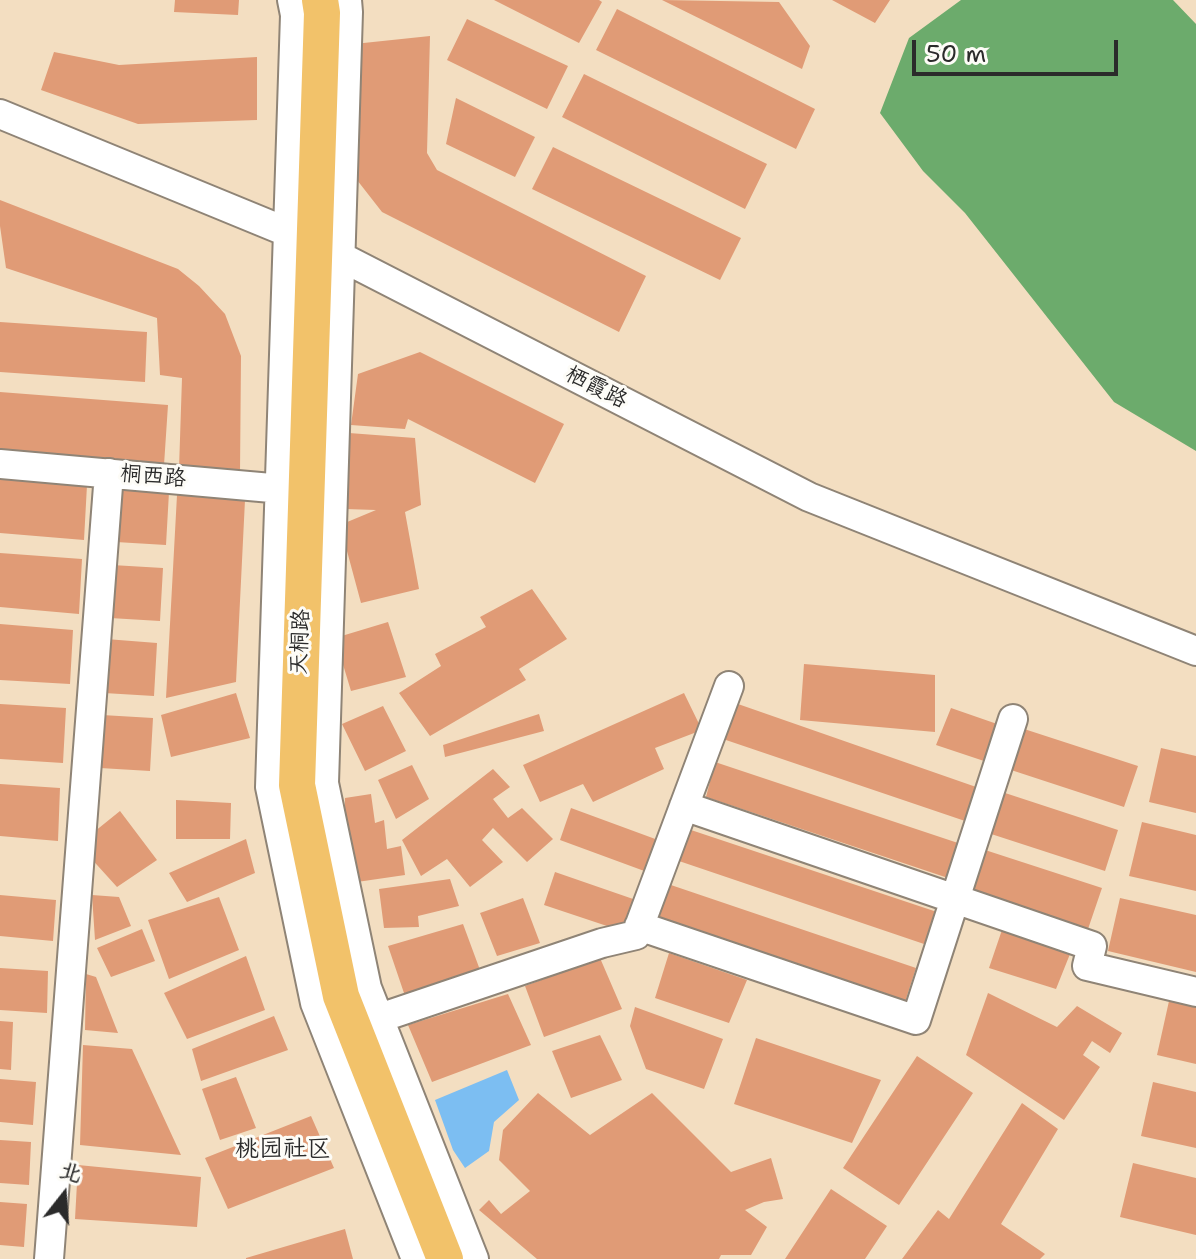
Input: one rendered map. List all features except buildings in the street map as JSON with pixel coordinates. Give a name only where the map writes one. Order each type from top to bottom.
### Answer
[{"type":"main road","name":"天桐路","points":[[320,0],[314,244],[292,490],[297,785],[341,996],[445,1259]]},
{"type":"street","points":[[292,0],[314,244],[324,783],[367,988],[474,1259]]},
{"type":"street","points":[[314,244],[347,0]]},
{"type":"street","name":"栖霞路","points":[[0,114],[314,244],[809,497],[1196,651]]},
{"type":"street","name":"桐西路","points":[[0,464],[292,490]]},
{"type":"street","points":[[49,1259],[109,473]]},
{"type":"street","points":[[292,490],[270,787],[315,1003],[416,1259]]},
{"type":"street","points":[[353,1027],[602,943],[636,935],[729,686]]},
{"type":"street","points":[[639,926],[916,1020],[1013,719]]},
{"type":"street","points":[[684,806],[1092,946],[1087,966],[1196,992]]},
{"type":"green space","points":[[961,0],[1173,0],[1196,24],[1196,451],[1114,402],[965,213],[923,171],[880,113],[909,38]]},
{"type":"water","points":[[507,1070],[519,1100],[494,1122],[489,1151],[465,1168],[453,1150],[435,1100]]},
{"type":"district","name":"桃园社区","points":[[283,1150]]}]
